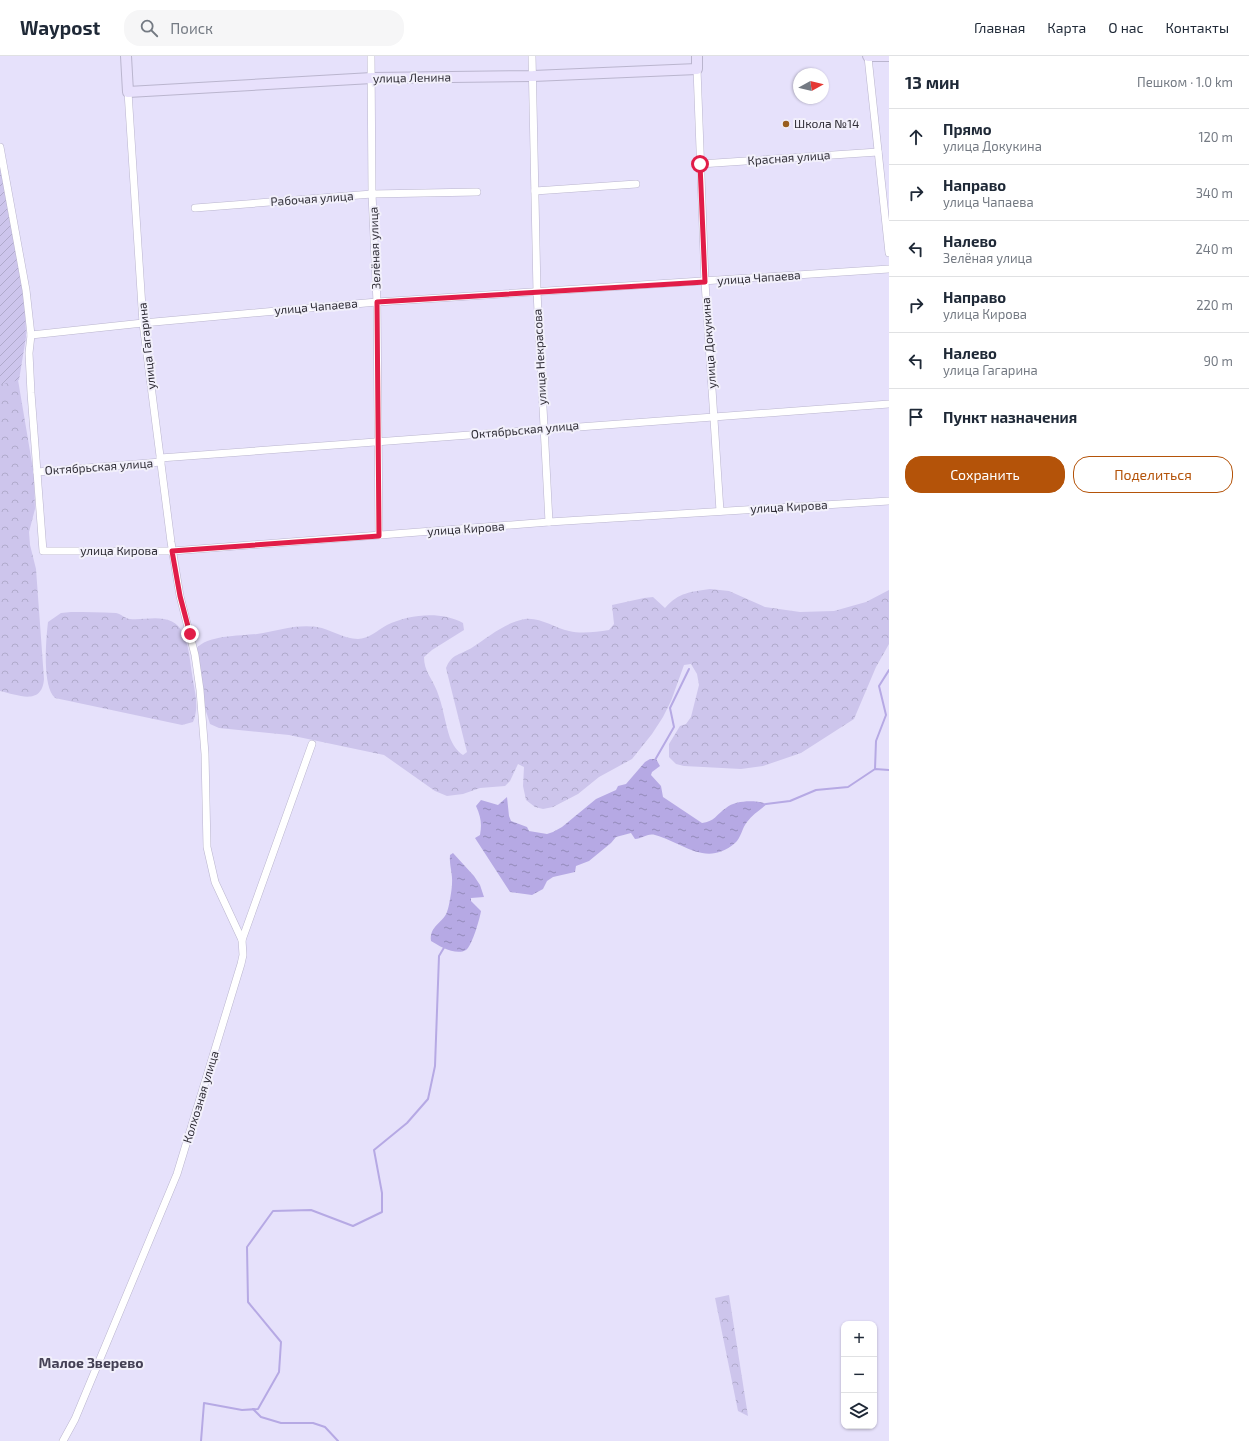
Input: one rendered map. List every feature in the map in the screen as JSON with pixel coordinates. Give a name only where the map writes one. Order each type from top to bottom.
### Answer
[{"type":"street","name":"улица Гагарина","points":[[126,56],[143,322],[172,551],[180,596],[190,634],[202,715],[206,826],[210,863],[215,882],[242,940]]},
{"type":"street","name":"Зелёная улица","points":[[371,56],[372,194],[377,302],[379,536]]},
{"type":"street","name":"улица Некрасова","points":[[532,56],[537,292],[549,522]]},
{"type":"street","name":"улица Докукина","points":[[697,56],[705,282],[720,511]]},
{"type":"street","points":[[888,56],[868,57],[889,253]]},
{"type":"street","name":"улица Ленина","points":[[128,92],[372,78],[532,76],[697,69]]},
{"type":"street","points":[[0,147],[26,290],[31,335],[29,360],[37,472]]},
{"type":"street","name":"Красная улица","points":[[700,164],[878,152]]},
{"type":"street","points":[[535,191],[636,184]]},
{"type":"street","name":"Рабочая улица","points":[[195,208],[372,194],[477,192]]},
{"type":"street","name":"улица Чапаева","points":[[31,335],[143,322],[377,302],[889,269]]},
{"type":"street","name":"Октябрьская улица","points":[[37,472],[378,442],[889,404]]},
{"type":"street","name":"улица Кирова","points":[[37,472],[43,551],[172,551],[549,522],[889,501]]},
{"type":"street","name":"Колхозная улица","points":[[63,1441],[75,1419],[177,1174],[241,964],[243,955],[242,940],[312,744]]},
{"type":"green space","points":[[0,158],[25,294],[26,337],[19,380],[0,385]]},
{"type":"green space","points":[[0,368],[17,374],[34,475],[35,509],[29,532],[30,545],[36,569],[44,679],[39,693],[28,697],[0,691]]},
{"type":"green space","points":[[710,589],[729,591],[765,607],[800,612],[834,611],[866,602],[889,590],[889,644],[876,667],[854,719],[801,753],[763,766],[741,769],[684,766],[676,764],[669,757],[669,744],[680,726],[686,724],[691,717],[699,685],[697,674],[691,664],[684,665],[671,701],[663,717],[652,734],[632,759],[599,777],[578,794],[553,807],[543,809],[535,807],[526,800],[523,786],[524,767],[518,764],[510,781],[505,786],[480,788],[463,794],[447,796],[435,791],[384,755],[289,735],[219,728],[210,724],[205,708],[196,649],[201,644],[208,641],[224,637],[257,634],[302,626],[322,628],[353,639],[362,639],[387,625],[405,618],[435,615],[454,619],[463,623],[464,630],[432,650],[424,657],[424,662],[439,697],[452,743],[463,755],[467,752],[446,668],[448,663],[454,657],[511,623],[525,619],[536,620],[574,632],[609,630],[614,624],[612,605],[653,597],[665,608],[680,596],[691,592]]},
{"type":"green space","points":[[61,613],[116,613],[130,619],[164,619],[172,621],[178,626],[183,632],[190,657],[196,704],[193,722],[182,725],[55,698],[48,683],[47,673],[46,650],[48,622]]},
{"type":"green space","points":[[729,1295],[748,1416],[738,1411],[715,1298]]},
{"type":"water","points":[[650,759],[656,759],[660,766],[652,772],[651,775],[661,786],[663,797],[702,823],[710,821],[730,805],[735,803],[752,801],[767,804],[749,819],[737,841],[724,850],[714,853],[704,853],[694,851],[655,835],[635,839],[631,833],[616,837],[589,861],[576,866],[575,872],[553,877],[547,881],[543,889],[532,895],[510,892],[475,838],[480,835],[481,820],[476,806],[481,800],[498,805],[507,797],[511,821],[527,827],[529,831],[547,834],[562,827],[596,799],[616,790],[618,786],[626,784],[645,762]]},
{"type":"water","points":[[453,853],[474,876],[480,885],[484,897],[471,898],[471,901],[481,911],[471,943],[466,950],[462,952],[448,950],[431,941],[434,928],[445,916],[449,907],[452,890],[450,855]]},
{"type":"waterway","points":[[655,760],[674,727],[670,708],[689,669]]},
{"type":"waterway","points":[[875,769],[876,741],[886,715],[879,686],[889,670]]},
{"type":"waterway","points":[[766,804],[790,801],[816,790],[848,787],[875,769],[889,770]]},
{"type":"waterway","points":[[201,1441],[204,1403],[242,1410],[258,1409],[279,1372],[281,1342],[248,1302],[247,1247],[273,1211],[311,1210],[353,1226],[382,1212],[382,1193],[374,1150],[407,1123],[428,1099],[435,1066],[439,956],[445,946]]},
{"type":"waterway","points":[[253,1409],[261,1417],[281,1423],[313,1423],[325,1427],[338,1441]]},
{"type":"place","name":"Школа №14","points":[[786,124]]},
{"type":"district","name":"Малое Зверево","points":[[91,1363]]},
{"type":"route","points":[[190,634],[180,596],[172,551],[379,536],[377,302],[705,282],[700,164]]}]
